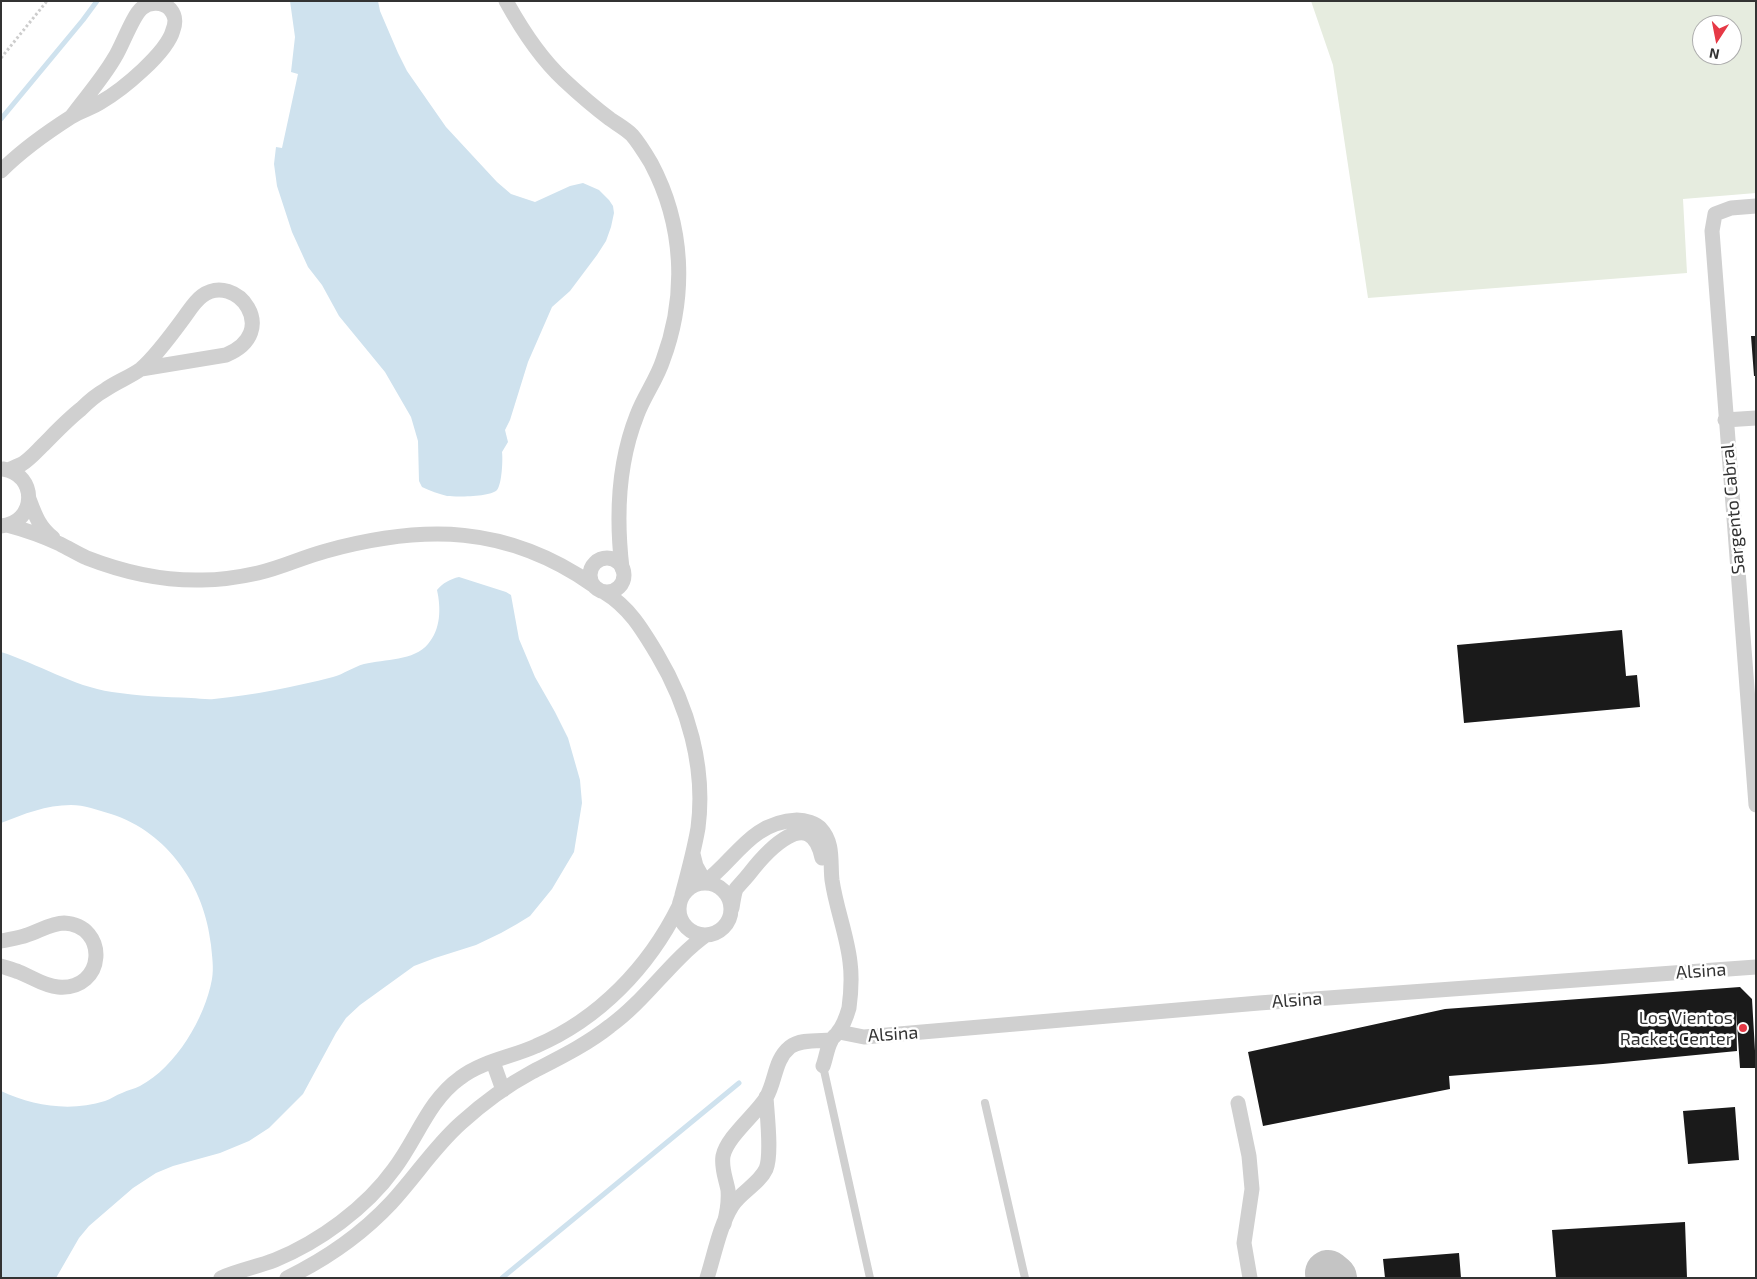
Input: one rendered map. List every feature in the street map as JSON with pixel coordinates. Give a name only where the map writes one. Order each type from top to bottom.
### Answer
[{"type":"street","points":[[506,1],[531,42],[562,78],[582,97],[630,133],[641,146],[663,189],[676,239],[679,264],[678,310],[672,336],[662,363],[637,415],[628,442],[619,500],[618,533],[624,598],[627,609],[670,675],[690,727],[699,778],[698,826],[681,900],[682,920],[692,931],[706,935]]},
{"type":"street","points":[[1,171],[27,147],[72,116],[99,104],[122,89],[160,51],[172,34],[175,23],[174,14],[168,7],[158,3],[148,4],[140,9],[114,60],[72,116]]},
{"type":"street","name":"Sargento Cabral","points":[[1756,206],[1731,208],[1715,214],[1712,231],[1725,420],[1750,632],[1756,805]]},
{"type":"street","points":[[5,469],[23,463],[34,455],[80,409],[105,390],[141,368],[171,335],[194,303],[203,295],[212,291],[226,291],[237,295],[246,303],[251,312],[251,334],[239,350],[226,355],[141,368]]},
{"type":"street","points":[[1725,420],[1756,418]]},
{"type":"street","points":[[4,526],[16,522],[23,516],[27,508],[34,455]]},
{"type":"street","points":[[5,469],[22,478],[37,521],[44,531],[60,544]]},
{"type":"street","points":[[4,526],[36,534],[86,557],[135,573],[172,579],[203,580],[259,573],[326,551],[397,535],[424,533],[469,535],[498,541],[530,551],[562,565],[627,609]]},
{"type":"street","points":[[598,588],[590,575],[596,563],[613,544],[618,533]]},
{"type":"street","points":[[562,565],[574,567],[596,563],[609,558],[619,563],[622,575],[614,590],[598,588]]},
{"type":"street","points":[[231,1276],[291,1253],[344,1219],[379,1187],[393,1171],[404,1156],[436,1101],[460,1078],[476,1068],[537,1046],[560,1034],[600,1008],[635,973],[672,920],[688,888],[705,882],[716,874],[740,846],[754,834],[783,822],[796,820],[814,824],[822,829],[828,842],[832,860],[832,879],[850,962],[848,1010],[835,1036],[824,1066]]},
{"type":"street","points":[[287,1278],[350,1242],[372,1223],[446,1137],[478,1108],[531,1072],[589,1042],[634,1005],[674,962],[694,944],[706,935],[722,929],[727,923],[736,890],[761,859],[779,841],[789,835],[807,834],[817,841],[824,864],[832,879]]},
{"type":"street","points":[[693,854],[696,866],[705,882],[713,884],[726,892],[732,908]]},
{"type":"street","points":[[1,941],[26,936],[62,923],[74,925],[85,930],[93,941],[96,952],[95,965],[90,975],[83,983],[72,988],[57,988],[1,966]]},
{"type":"street","name":"Alsina","points":[[766,1097],[782,1055],[792,1046],[835,1036],[864,1037],[1250,1004],[1756,967]]},
{"type":"street","points":[[493,1062],[503,1090]]},
{"type":"street","points":[[724,1224],[728,1206],[728,1190],[723,1165],[724,1154],[729,1144],[766,1097]]},
{"type":"street","points":[[706,1278],[732,1206],[761,1177],[766,1168],[768,1157],[766,1097]]},
{"type":"street","points":[[1238,1103],[1249,1156],[1252,1189],[1244,1243],[1250,1278]]},
{"type":"street","points":[[424,1119],[446,1137]]},
{"type":"lane","points":[[824,1066],[870,1278]]},
{"type":"lane","points":[[985,1102],[1026,1278]]},
{"type":"path","points":[[1,58],[48,1]]},
{"type":"shaded area","points":[[1311,1],[1756,1],[1756,193],[1683,199],[1687,273],[1368,298],[1333,65]]},
{"type":"water","points":[[290,1],[378,1],[380,11],[407,71],[446,127],[497,182],[511,194],[535,202],[570,186],[583,183],[599,190],[613,206],[614,213],[606,241],[570,291],[552,307],[528,362],[510,420],[505,430],[508,442],[502,452],[499,487],[493,492],[473,496],[447,496],[422,487],[419,481],[418,441],[411,417],[385,372],[339,316],[322,285],[308,267],[292,232],[277,186],[274,164],[276,147],[282,148],[298,74],[291,72],[295,37]]},
{"type":"water","points":[[459,577],[511,595],[519,639],[535,677],[568,738],[580,780],[582,803],[574,852],[552,889],[530,916],[517,924],[476,945],[414,966],[360,1005],[346,1018],[336,1033],[303,1094],[269,1128],[249,1141],[220,1153],[173,1166],[156,1173],[133,1188],[89,1226],[79,1238],[56,1278],[1,1278],[1,1091],[39,1104],[65,1107],[105,1101],[140,1086],[153,1078],[177,1054],[196,1025],[208,994],[212,979],[213,962],[207,923],[192,883],[180,864],[150,834],[131,822],[111,814],[76,805],[44,808],[1,823],[1,652],[69,680],[112,692],[208,699],[259,693],[333,677],[364,664],[399,658],[422,650],[432,638],[438,625],[439,604],[437,590],[447,582]]},
{"type":"building","points":[[1751,336],[1756,336],[1756,376],[1754,376]]},
{"type":"building","points":[[1622,630],[1626,676],[1637,675],[1640,707],[1464,723],[1457,645]]},
{"type":"building","points":[[1740,987],[1752,999],[1756,1068],[1740,1068],[1736,1010],[1737,1051],[1449,1076],[1450,1089],[1263,1126],[1248,1052],[1445,1009]]},
{"type":"building","points":[[1735,1107],[1739,1160],[1688,1164],[1683,1111]]},
{"type":"building","points":[[1685,1222],[1687,1278],[1556,1278],[1552,1230]]},
{"type":"building","points":[[1459,1253],[1461,1278],[1385,1278],[1383,1259]]},
{"type":"waterway","points":[[1,119],[97,1]]},
{"type":"waterway","points":[[502,1278],[739,1083]]},
{"type":"taxiway","points":[[1328,1273],[1334,1278]]},
{"type":"place","name":"Los Vientos Racket Center","points":[[1743,1028]]}]
